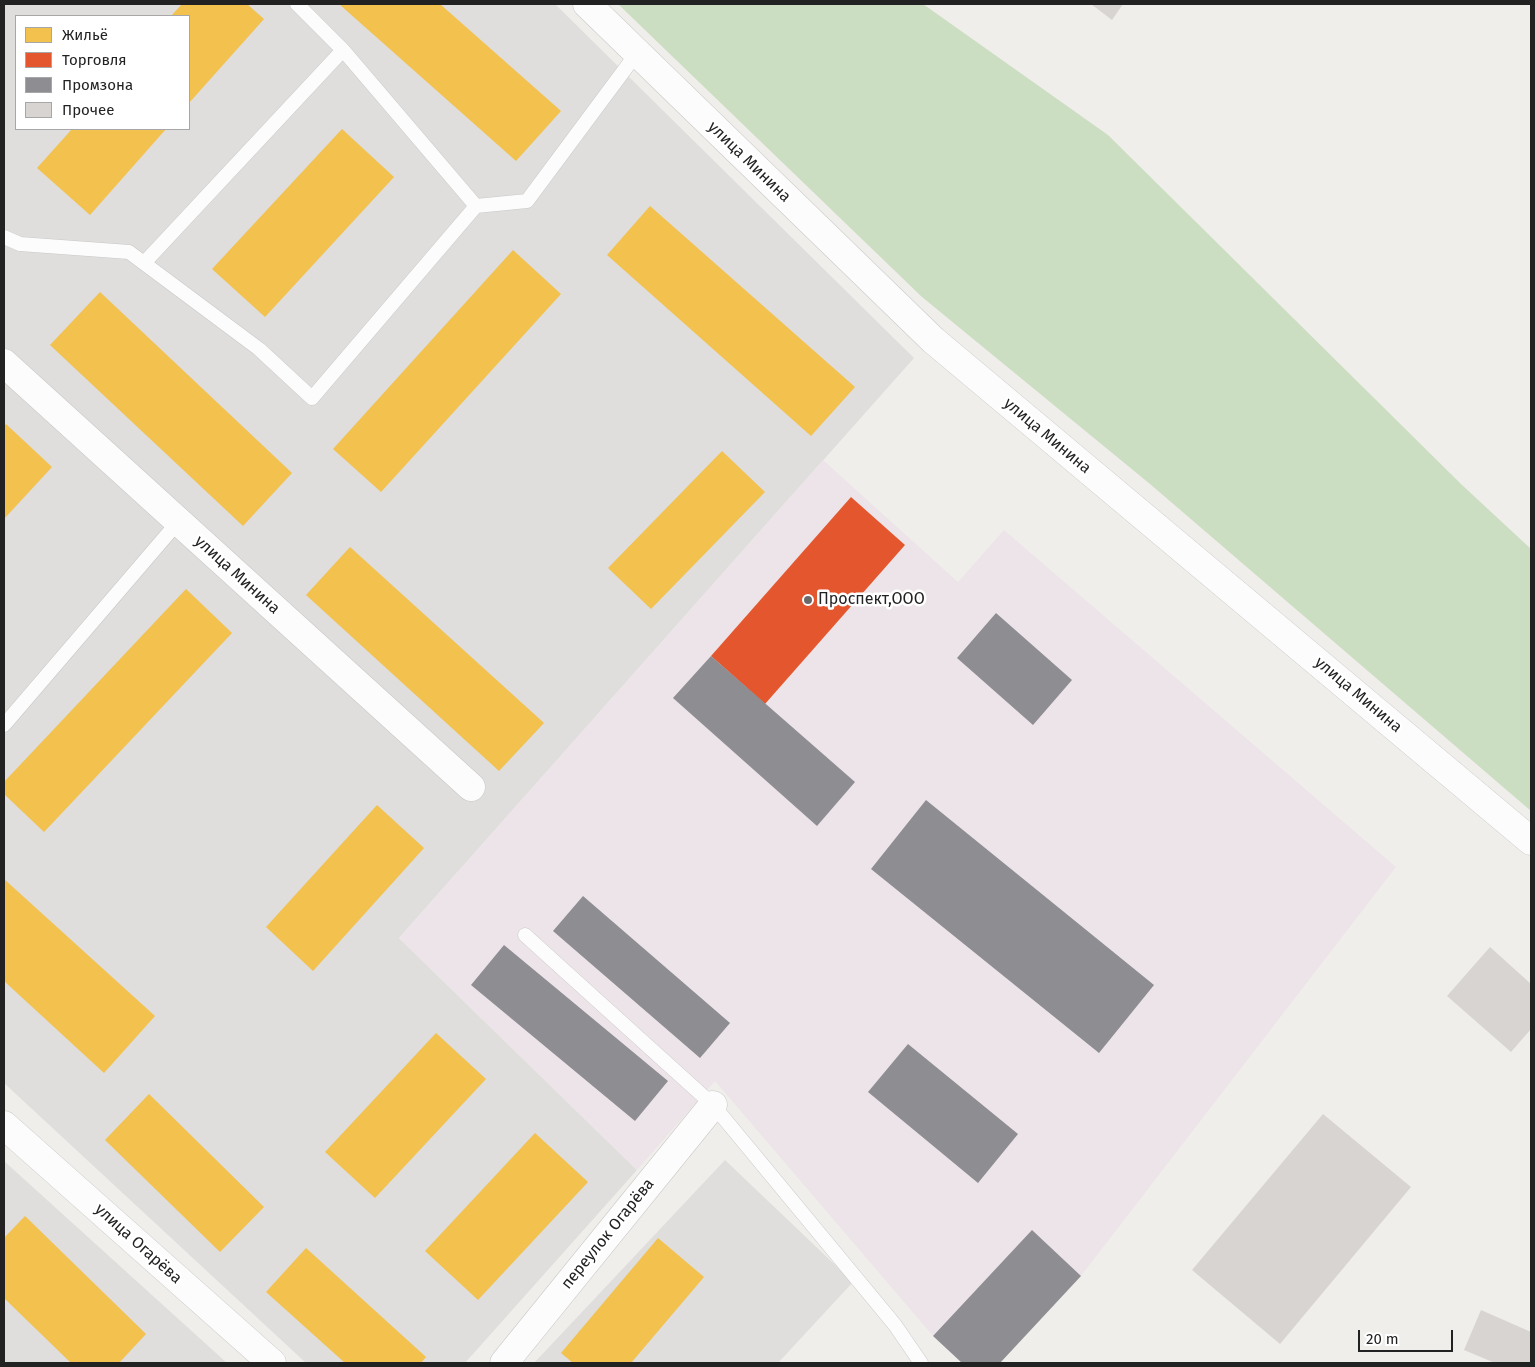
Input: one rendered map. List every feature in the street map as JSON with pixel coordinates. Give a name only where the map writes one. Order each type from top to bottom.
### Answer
[{"type":"street","name":"улица Минина","points":[[586,4],[933,340],[1531,841]]},
{"type":"street","name":"улица Минина","points":[[4,364],[471,787]]},
{"type":"street","name":"переулок Огарёва","points":[[504,1363],[713,1105]]},
{"type":"street","name":"улица Огарёва","points":[[4,1125],[272,1363]]},
{"type":"lane","points":[[297,4],[343,50],[476,206]]},
{"type":"lane","points":[[144,263],[343,50]]},
{"type":"lane","points":[[4,237],[20,244],[129,252],[259,349],[312,398],[476,206],[526,201],[637,53]]},
{"type":"lane","points":[[4,725],[178,522]]},
{"type":"lane","points":[[525,935],[713,1105],[895,1325],[921,1363]]},
{"type":"shaded area","points":[[4,4],[555,4],[914,358],[399,938],[637,1170],[465,1363],[306,1363],[4,1083]]},
{"type":"shaded area","points":[[823,460],[958,582],[1004,530],[1396,867],[1081,1276],[1000,1363],[962,1363],[933,1336],[715,1081],[637,1170],[399,938]]},
{"type":"shaded area","points":[[725,1160],[853,1282],[778,1363],[534,1363]]},
{"type":"shaded area","points":[[4,1161],[227,1363],[4,1363]]},
{"type":"green space","points":[[618,4],[923,4],[1108,135],[1461,484],[1531,549],[1531,811],[1150,484],[922,297]]},
{"type":"building: Жильё","points":[[182,4],[247,4],[264,19],[190,102],[190,15],[172,15]]},
{"type":"building: Жильё","points":[[339,4],[440,4],[561,111],[516,161]]},
{"type":"building: Жильё","points":[[342,129],[394,177],[265,317],[212,269]]},
{"type":"building: Жильё","points":[[71,130],[165,130],[90,215],[37,168]]},
{"type":"building: Жильё","points":[[650,206],[855,387],[811,436],[607,255]]},
{"type":"building: Жильё","points":[[513,250],[561,294],[381,492],[333,449]]},
{"type":"building: Жильё","points":[[100,292],[292,473],[243,526],[50,345]]},
{"type":"building: Жильё","points":[[6,424],[52,467],[4,519],[4,427]]},
{"type":"building: Жильё","points":[[722,451],[765,492],[651,609],[608,568]]},
{"type":"building: Жильё","points":[[350,547],[544,723],[499,771],[306,595]]},
{"type":"building: Жильё","points":[[186,589],[232,633],[44,832],[4,794],[4,782]]},
{"type":"building: Жильё","points":[[377,805],[424,848],[313,971],[266,927]]},
{"type":"building: Жильё","points":[[4,879],[155,1016],[104,1073],[4,981]]},
{"type":"building: Жильё","points":[[436,1033],[486,1079],[375,1198],[325,1152]]},
{"type":"building: Жильё","points":[[149,1094],[264,1207],[220,1252],[105,1140]]},
{"type":"building: Жильё","points":[[535,1133],[588,1182],[478,1300],[425,1251]]},
{"type":"building: Жильё","points":[[25,1216],[146,1334],[119,1363],[71,1363],[4,1298],[4,1238]]},
{"type":"building: Жильё","points":[[658,1238],[704,1277],[631,1363],[573,1363],[561,1353]]},
{"type":"building: Жильё","points":[[306,1248],[426,1357],[421,1363],[345,1363],[266,1292]]},
{"type":"building: Торговля","name":"Проспект,ООО","points":[[851,497],[905,545],[765,704],[711,656]]},
{"type":"building: Промзона","points":[[996,613],[1072,680],[1033,725],[957,658]]},
{"type":"building: Промзона","points":[[711,656],[855,782],[817,826],[673,698]]},
{"type":"building: Промзона","points":[[926,800],[1154,985],[1099,1053],[871,869]]},
{"type":"building: Промзона","points":[[583,896],[730,1023],[700,1058],[553,931]]},
{"type":"building: Промзона","points":[[504,945],[668,1081],[635,1121],[471,985]]},
{"type":"building: Промзона","points":[[908,1044],[1018,1134],[978,1183],[868,1092]]},
{"type":"building: Промзона","points":[[1032,1230],[1081,1276],[1000,1363],[962,1363],[933,1336]]},
{"type":"building: Прочее","points":[[1091,4],[1123,4],[1112,20]]},
{"type":"building: Прочее","points":[[1490,947],[1531,984],[1531,1029],[1511,1052],[1447,996]]},
{"type":"building: Прочее","points":[[1323,1114],[1411,1187],[1280,1344],[1192,1270]]},
{"type":"building: Прочее","points":[[1481,1310],[1531,1332],[1531,1363],[1495,1363],[1464,1350]]},
{"type":"place","name":"Проспект,ООО","points":[[808,600]]}]
